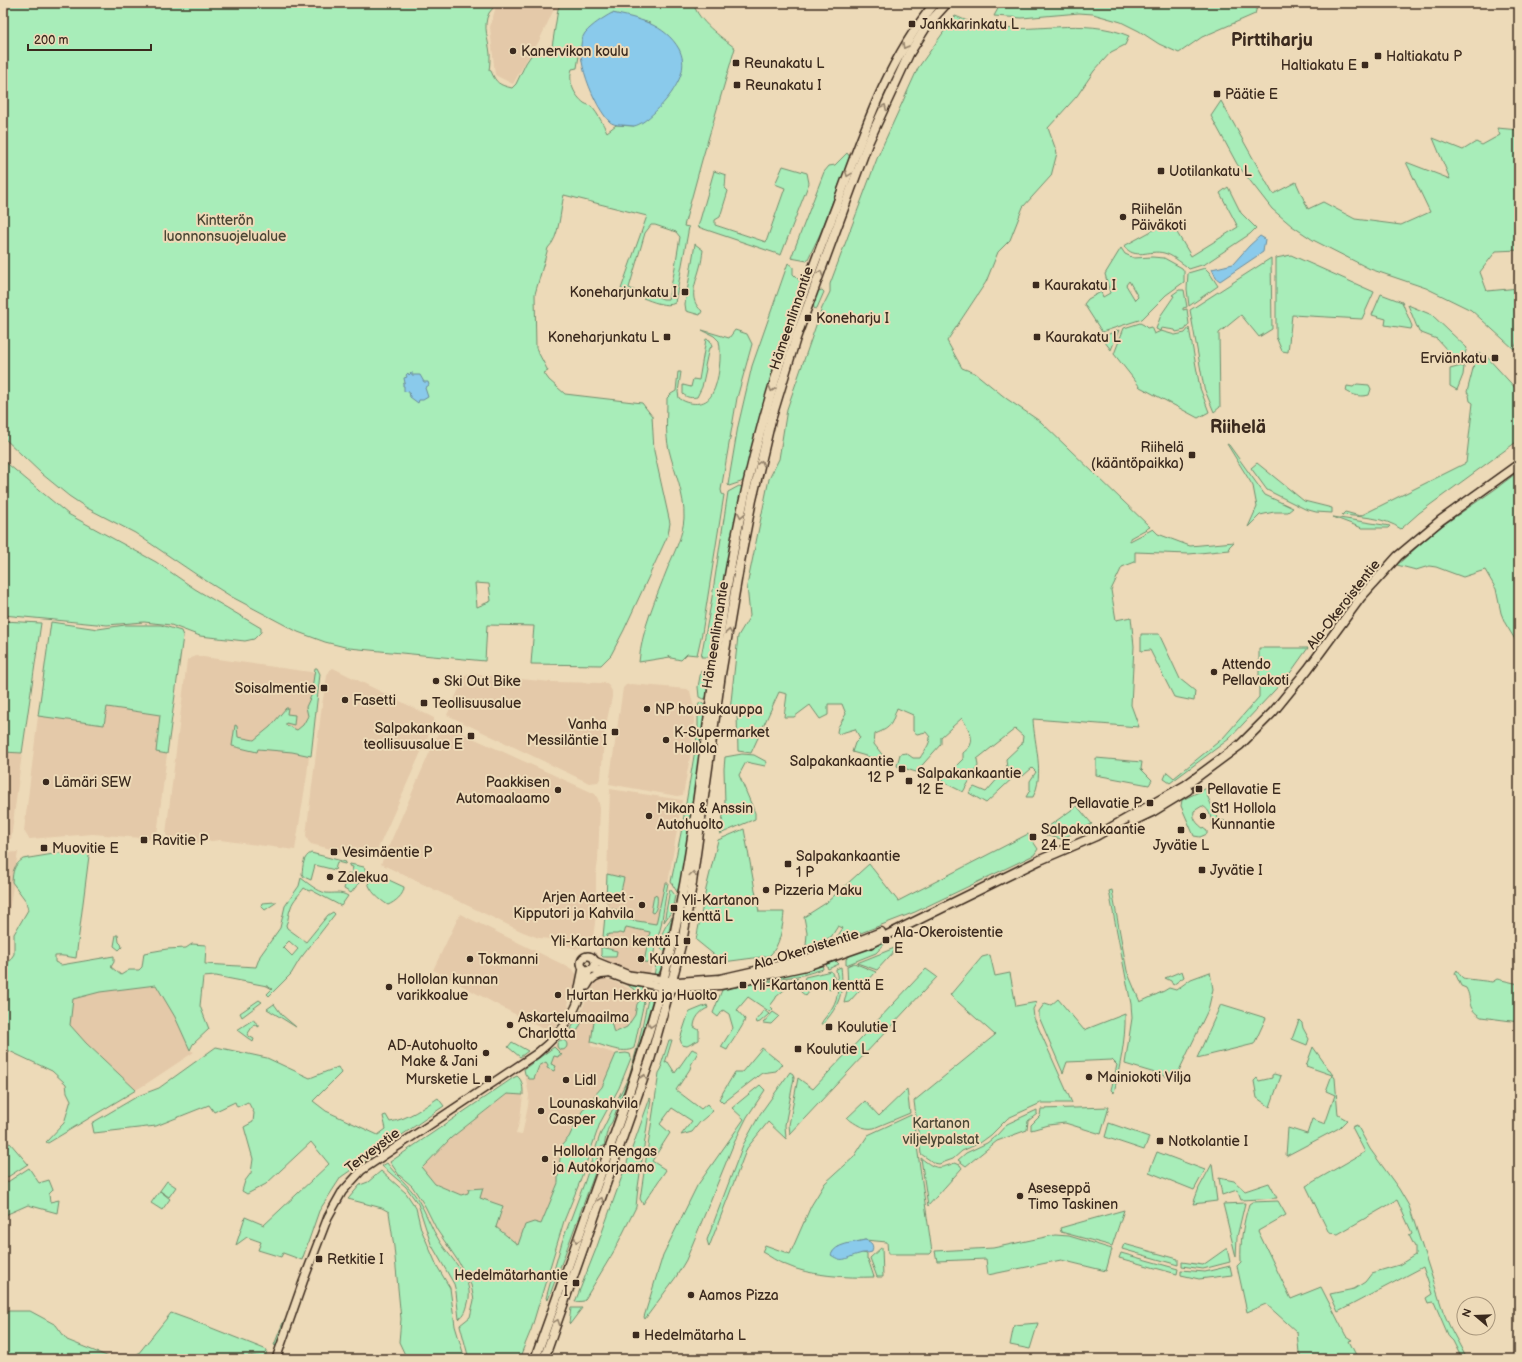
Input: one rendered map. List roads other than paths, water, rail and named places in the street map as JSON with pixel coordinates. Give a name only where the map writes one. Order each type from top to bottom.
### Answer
[{"type":"main road","name":"Hämeenlinnantie","points":[[544,1359],[650,1060],[667,984],[696,813],[716,658],[732,560],[743,501],[766,411],[801,299],[864,133],[886,81],[908,41],[922,19],[936,3]]},
{"type":"main road","name":"Hämeenlinnantie","points":[[535,1359],[683,937],[721,674],[740,562],[752,500],[771,420],[796,338],[868,143],[909,54],[928,24],[947,3]]},
{"type":"main road","name":"Ala-Okeroistentie","points":[[667,984],[720,979],[803,960],[845,947],[941,908],[1048,856],[1082,843],[1110,829],[1145,816],[1174,800],[1212,774],[1273,712],[1292,690],[1361,597],[1413,542],[1519,464]]},
{"type":"main road","points":[[585,956],[592,956],[595,962],[629,975],[667,984],[627,980],[600,970],[588,969],[581,964],[581,960],[585,956]]},
{"type":"main road","points":[[588,969],[595,966],[595,962]]},
{"type":"main road","name":"Terveystie","points":[[566,1024],[588,969]]},
{"type":"main road","name":"Terveystie","points":[[276,1359],[328,1217],[336,1202],[351,1181],[362,1170],[536,1054],[550,1043],[579,1006],[590,979],[600,974],[609,974]]},
{"type":"water","points":[[612,13],[631,17],[658,28],[673,40],[679,49],[683,60],[682,71],[669,96],[650,117],[634,126],[613,124],[604,115],[592,93],[583,66],[581,42],[585,33],[591,27]]},
{"type":"water","points":[[1260,236],[1265,239],[1263,252],[1220,281],[1216,278],[1212,269],[1233,264]]},
{"type":"water","points":[[412,372],[412,375],[420,375],[424,382],[428,382],[429,385],[425,388],[428,397],[423,400],[419,400],[418,403],[410,397],[409,392],[404,391],[403,386],[405,383],[404,378],[407,377],[406,375],[408,373],[409,375]]},
{"type":"water","points":[[865,1240],[872,1244],[872,1252],[861,1253],[845,1259],[835,1258],[831,1255],[836,1248]]},
{"type":"place","name":"Jankkarinkatu L","points":[[912,24]]},
{"type":"place","name":"Kanervikon koulu","points":[[513,51]]},
{"type":"place","name":"Haltiakatu P","points":[[1378,56]]},
{"type":"place","name":"Reunakatu L","points":[[736,63]]},
{"type":"place","name":"Haltiakatu E","points":[[1365,65]]},
{"type":"place","name":"Reunakatu I","points":[[737,85]]},
{"type":"place","name":"Päätie E","points":[[1217,94]]},
{"type":"place","name":"Uotilankatu L","points":[[1161,171]]},
{"type":"place","name":"Riihelän Päiväkoti","points":[[1123,217]]},
{"type":"place","name":"Kaurakatu I","points":[[1036,285]]},
{"type":"place","name":"Koneharjunkatu I","points":[[685,292]]},
{"type":"place","name":"Koneharju I","points":[[808,318]]},
{"type":"place","name":"Koneharjunkatu L","points":[[667,337]]},
{"type":"place","name":"Kaurakatu L","points":[[1037,337]]},
{"type":"place","name":"Erviänkatu","points":[[1495,358]]},
{"type":"place","name":"Riihelä (kääntöpaikka)","points":[[1192,455]]},
{"type":"place","name":"Attendo Pellavakoti","points":[[1214,672]]},
{"type":"place","name":"Ski Out Bike","points":[[436,681]]},
{"type":"place","name":"Soisalmentie","points":[[324,688]]},
{"type":"place","name":"Fasetti","points":[[345,700]]},
{"type":"place","name":"Teollisuusalue","points":[[424,703]]},
{"type":"place","name":"NP housukauppa","points":[[647,709]]},
{"type":"place","name":"Vanha Messiläntie I","points":[[615,732]]},
{"type":"place","name":"Salpakankaan teollisuusalue E","points":[[471,736]]},
{"type":"place","name":"K-Supermarket Hollola","points":[[666,740]]},
{"type":"place","name":"Salpakankaantie 12 P","points":[[902,769]]},
{"type":"place","name":"Salpakankaantie 12 E","points":[[909,781]]},
{"type":"place","name":"Lämäri SEW","points":[[46,782]]},
{"type":"place","name":"Pellavatie E","points":[[1199,789]]},
{"type":"place","name":"Paakkisen Automaalaamo","points":[[558,790]]},
{"type":"place","name":"Pellavatie P","points":[[1150,803]]},
{"type":"place","name":"Mikan & Anssin Autohuolto","points":[[649,816]]},
{"type":"place","name":"St1 Hollola Kunnantie","points":[[1203,816]]},
{"type":"place","name":"Jyvätie L","points":[[1181,830]]},
{"type":"place","name":"Salpakankaantie 24 E","points":[[1033,837]]},
{"type":"place","name":"Ravitie P","points":[[144,840]]},
{"type":"place","name":"Muovitie E","points":[[44,848]]},
{"type":"place","name":"Vesimäentie P","points":[[334,852]]},
{"type":"place","name":"Salpakankaantie 1 P","points":[[788,864]]},
{"type":"place","name":"Jyvätie I","points":[[1202,870]]},
{"type":"place","name":"Zalekua","points":[[330,877]]},
{"type":"place","name":"Pizzeria Maku","points":[[766,890]]},
{"type":"place","name":"Arjen Aarteet - Kipputori ja Kahvila","points":[[642,905]]},
{"type":"place","name":"Yli-Kartanon kenttä L","points":[[674,908]]},
{"type":"place","name":"Ala-Okeroistentie E","points":[[886,940]]},
{"type":"place","name":"Yli-Kartanon kenttä I","points":[[687,941]]},
{"type":"place","name":"Tokmanni","points":[[470,959]]},
{"type":"place","name":"Kuvamestari","points":[[641,959]]},
{"type":"place","name":"Yli-Kartanon kenttä E","points":[[743,985]]},
{"type":"place","name":"Hollolan kunnan varikkoalue","points":[[389,987]]},
{"type":"place","name":"Hurtan Herkku ja Huolto","points":[[558,995]]},
{"type":"place","name":"Askartelumaailma Charlotta","points":[[510,1025]]},
{"type":"place","name":"Koulutie I","points":[[829,1027]]},
{"type":"place","name":"Koulutie L","points":[[798,1049]]},
{"type":"place","name":"AD-Autohuolto Make & Jani","points":[[486,1053]]},
{"type":"place","name":"Mainiokoti Vilja","points":[[1089,1077]]},
{"type":"place","name":"Mursketie L","points":[[488,1079]]},
{"type":"place","name":"Lidl","points":[[566,1080]]},
{"type":"place","name":"Lounaskahvila Casper","points":[[541,1111]]},
{"type":"place","name":"Notkolantie I","points":[[1160,1141]]},
{"type":"place","name":"Hollolan Rengas ja Autokorjaamo","points":[[545,1159]]},
{"type":"place","name":"Aseseppä Timo Taskinen","points":[[1020,1196]]},
{"type":"place","name":"Retkitie I","points":[[319,1259]]},
{"type":"place","name":"Hedelmätarhantie I","points":[[576,1283]]},
{"type":"place","name":"Aamos Pizza","points":[[691,1295]]},
{"type":"place","name":"Hedelmätarha L","points":[[636,1335]]},
{"type":"district","name":"Pirttiharju","points":[[1272,40]]},
{"type":"district","name":"Riihelä","points":[[1238,427]]},
{"type":"park label","name":"Kintterön luonnonsuojelualue","points":[[225,228]]},
{"type":"park label","name":"Kartanon viljelypalstat","points":[[941,1132]]}]
